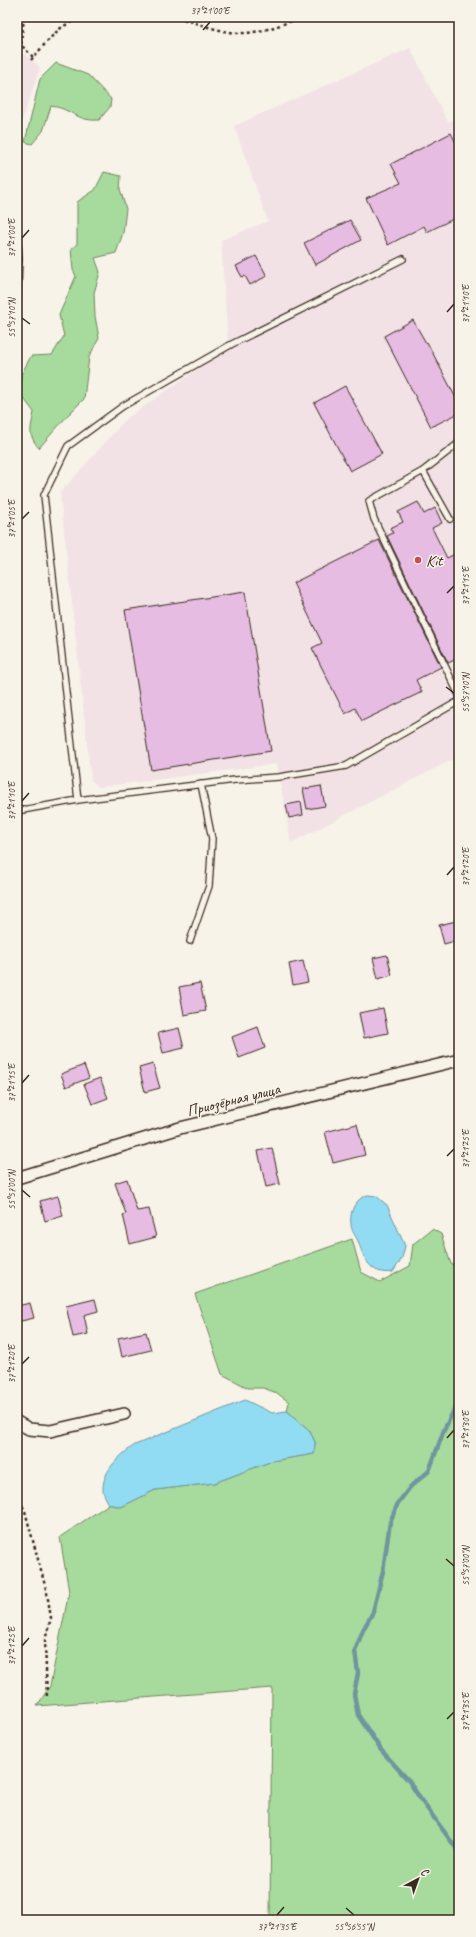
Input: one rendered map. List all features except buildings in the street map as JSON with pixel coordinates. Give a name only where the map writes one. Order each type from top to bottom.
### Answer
[{"type":"street","name":"Приозёрная улица","points":[[17,1178],[180,1128],[459,1060]]},
{"type":"street","points":[[17,1422],[29,1429],[50,1431],[124,1414]]},
{"type":"lane","points":[[17,230],[19,258],[17,316]]},
{"type":"lane","points":[[78,800],[44,495],[68,446],[123,406],[226,348],[403,259]]},
{"type":"lane","points":[[459,443],[423,472],[369,501],[374,519],[459,695]]},
{"type":"lane","points":[[423,472],[450,519]]},
{"type":"lane","points":[[17,811],[78,800],[235,780],[279,777],[346,766],[459,701]]},
{"type":"lane","points":[[190,941],[209,886],[212,839],[201,784]]},
{"type":"path","points":[[24,17],[21,44],[33,57]]},
{"type":"path","points":[[31,60],[61,28],[70,22],[80,20],[136,17]]},
{"type":"path","points":[[178,17],[204,25],[241,33],[276,27],[302,17]]},
{"type":"path","points":[[17,1495],[25,1511],[47,1593],[51,1618],[45,1640],[47,1698]]},
{"type":"shaded area","points":[[17,48],[40,67],[17,136]]},
{"type":"shaded area","points":[[410,48],[448,122],[459,117],[459,756],[291,843],[277,764],[99,787],[91,780],[60,493],[127,418],[228,348],[221,240],[268,221],[234,126]]},
{"type":"green space","points":[[56,63],[88,75],[111,99],[110,107],[99,120],[91,120],[79,117],[64,109],[51,106],[43,131],[32,144],[25,142],[40,79]]},
{"type":"green space","points":[[104,172],[121,176],[120,189],[126,209],[123,233],[116,253],[95,258],[100,272],[94,293],[95,316],[99,338],[89,357],[84,399],[39,448],[31,435],[34,412],[22,396],[21,375],[31,356],[52,355],[64,336],[59,315],[76,276],[73,270],[71,249],[77,244],[77,202],[95,190]]},
{"type":"green space","points":[[432,1229],[441,1234],[451,1264],[459,1266],[459,1920],[270,1920],[272,1688],[37,1706],[50,1686],[69,1592],[60,1537],[109,1504],[121,1507],[155,1490],[214,1483],[272,1461],[314,1454],[315,1442],[309,1430],[287,1411],[289,1402],[277,1393],[263,1388],[248,1388],[222,1374],[195,1294],[352,1239],[361,1272],[380,1282],[410,1266],[413,1244]]},
{"type":"water","points":[[368,1195],[376,1196],[387,1205],[405,1246],[402,1258],[393,1272],[385,1273],[379,1271],[369,1264],[353,1232],[351,1219],[352,1210],[360,1199]]},
{"type":"water","points":[[245,1400],[272,1413],[287,1411],[309,1430],[315,1442],[314,1454],[272,1461],[214,1483],[155,1490],[121,1507],[109,1504],[103,1492],[106,1476],[118,1458],[135,1445]]},
{"type":"waterway","points":[[459,1400],[444,1430],[429,1471],[411,1486],[398,1503],[390,1522],[383,1571],[373,1612],[363,1630],[355,1651],[358,1673],[354,1694],[358,1715],[381,1750],[409,1781],[459,1852]]},
{"type":"place","name":"Kit","points":[[418,560]]}]
